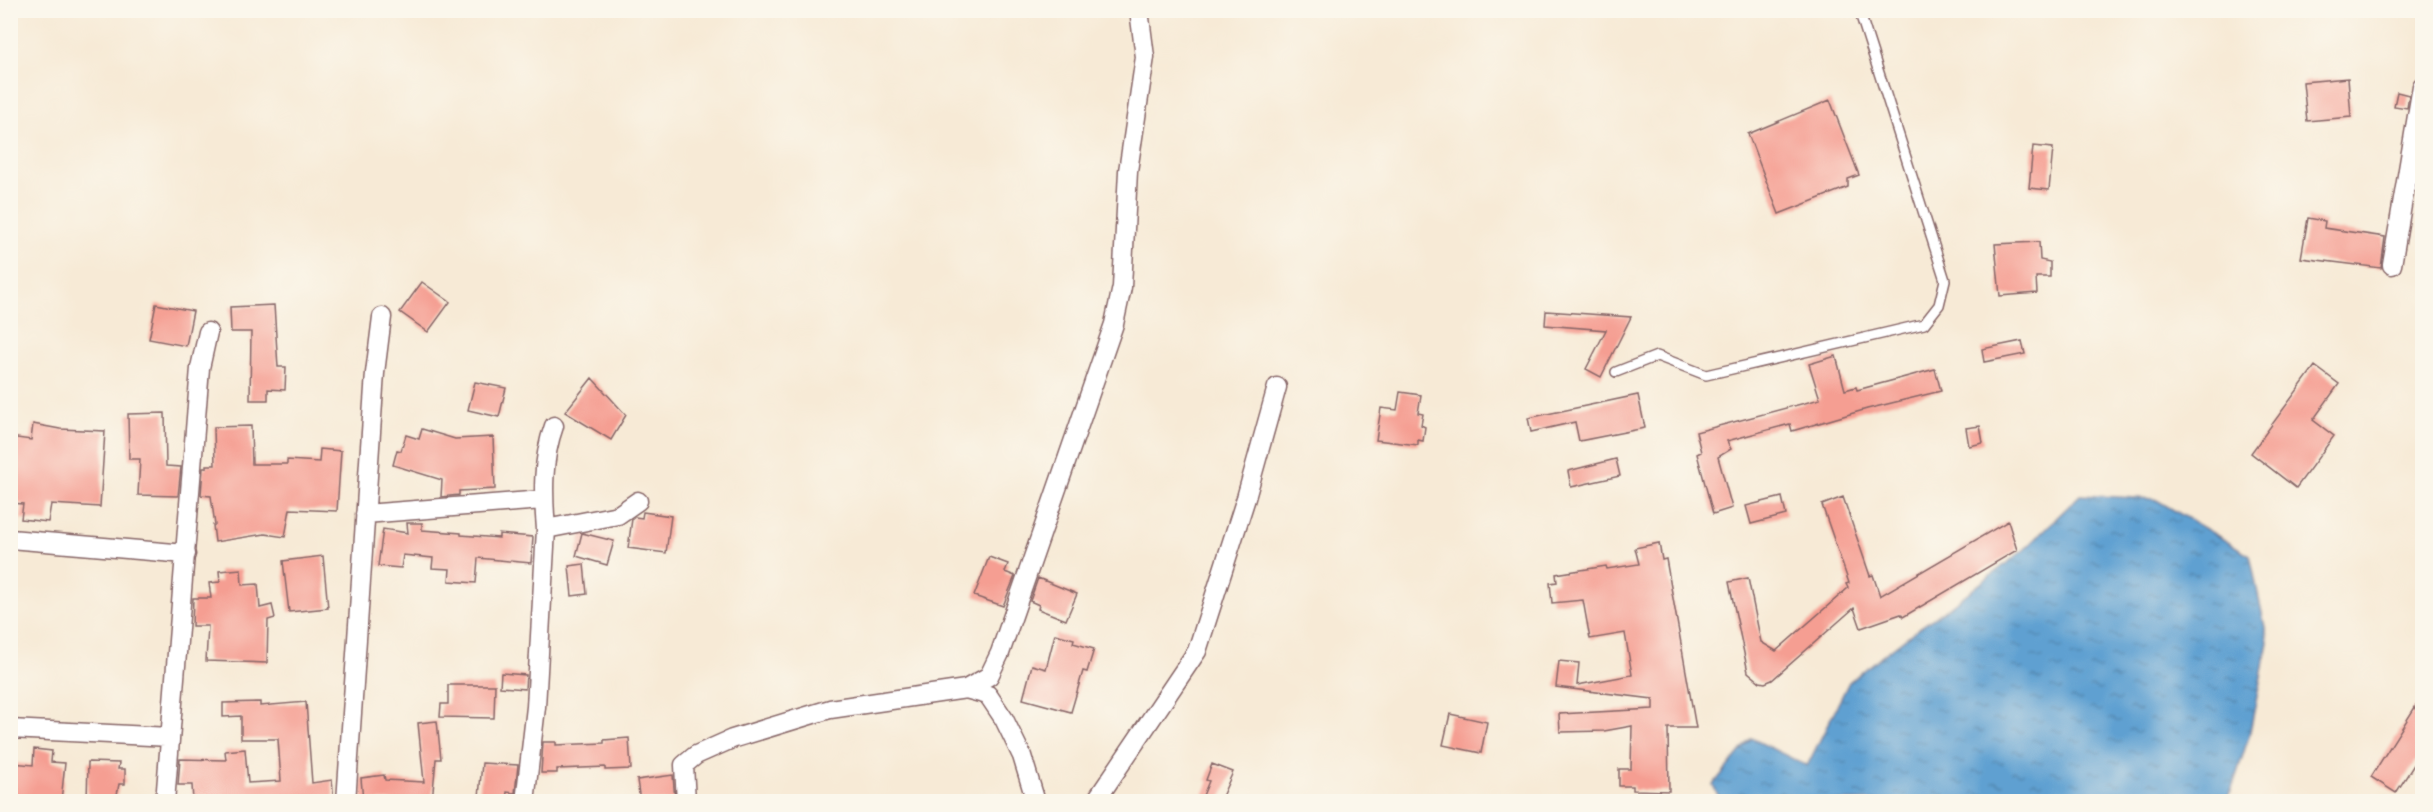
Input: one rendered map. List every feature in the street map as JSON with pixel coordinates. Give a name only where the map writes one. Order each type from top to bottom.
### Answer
[{"type":"street","points":[[686,801],[684,765],[696,755],[732,739],[830,709],[966,689],[989,676],[1000,653],[1114,324],[1122,287],[1128,171],[1145,57],[1139,10]]},
{"type":"street","points":[[2392,265],[2422,86]]},
{"type":"street","points":[[346,801],[375,373],[382,317]]},
{"type":"street","points":[[165,801],[200,368],[208,332]]},
{"type":"street","points":[[1095,801],[1197,651],[1246,498],[1277,387]]},
{"type":"street","points":[[525,801],[536,707],[546,529],[543,500],[547,446],[554,426]]},
{"type":"street","points":[[365,514],[543,500]]},
{"type":"street","points":[[546,529],[618,515],[638,501]]},
{"type":"street","points":[[10,539],[186,554]]},
{"type":"street","points":[[966,689],[988,695],[1004,718],[1022,756],[1036,801]]},
{"type":"street","points":[[10,729],[170,737]]},
{"type":"lane","points":[[1616,372],[1657,356],[1706,375],[1924,324],[1940,305],[1945,280],[1859,10]]},
{"type":"water","points":[[2080,495],[2155,499],[2250,555],[2268,642],[2249,736],[2228,801],[1721,801],[1713,785],[1751,738],[1807,766],[1849,682],[2024,550]]},
{"type":"building","points":[[2348,78],[2351,117],[2307,121],[2303,82]]},
{"type":"building","points":[[2397,92],[2409,95],[2407,108],[2394,106]]},
{"type":"building","points":[[1830,100],[1859,175],[1848,179],[1848,187],[1779,214],[1748,134]]},
{"type":"building","points":[[2033,146],[2053,148],[2049,190],[2029,188]]},
{"type":"building","points":[[2308,218],[2325,221],[2324,228],[2385,237],[2381,268],[2301,258]]},
{"type":"building","points":[[2039,242],[2040,260],[2050,262],[2050,277],[2036,277],[2037,293],[2000,296],[1995,244]]},
{"type":"building","points":[[422,282],[450,302],[428,332],[400,312]]},
{"type":"building","points":[[156,304],[193,311],[186,346],[149,339]]},
{"type":"building","points":[[274,305],[278,367],[286,367],[285,390],[268,389],[268,400],[250,400],[251,332],[231,332],[230,307]]},
{"type":"building","points":[[1546,311],[1631,317],[1601,377],[1586,369],[1606,330],[1545,325]]},
{"type":"building","points":[[2022,341],[2025,354],[1984,362],[1982,349]]},
{"type":"building","points":[[1836,356],[1845,390],[1856,387],[1857,390],[1935,369],[1941,391],[1867,409],[1792,431],[1790,424],[1727,441],[1731,449],[1718,457],[1732,508],[1713,514],[1697,454],[1701,452],[1696,432],[1820,399],[1809,364]]},
{"type":"building","points":[[2315,366],[2339,384],[2313,420],[2334,436],[2296,488],[2251,453]]},
{"type":"building","points":[[592,378],[626,415],[611,440],[565,412]]},
{"type":"building","points":[[475,382],[506,388],[499,417],[468,410]]},
{"type":"building","points":[[1400,392],[1421,395],[1418,413],[1423,414],[1421,425],[1425,427],[1423,441],[1418,440],[1418,445],[1376,440],[1381,408],[1397,410]]},
{"type":"building","points":[[1638,395],[1645,428],[1579,441],[1575,422],[1531,432],[1528,418]]},
{"type":"building","points":[[165,413],[166,466],[181,467],[178,496],[138,495],[140,459],[129,459],[128,414]]},
{"type":"building","points":[[33,424],[60,429],[105,431],[100,507],[51,504],[48,522],[21,519],[23,504],[10,503],[10,437],[31,440]]},
{"type":"building","points":[[251,426],[252,464],[287,464],[287,460],[319,462],[320,449],[341,451],[337,511],[290,509],[285,537],[265,534],[215,542],[211,496],[201,495],[203,468],[206,468],[206,465],[215,465],[214,427]]},
{"type":"building","points":[[1980,426],[1983,443],[1969,446],[1966,428]]},
{"type":"building","points":[[422,429],[455,439],[493,437],[495,489],[459,491],[459,495],[441,497],[442,480],[393,465],[397,450],[401,451],[406,435],[419,439]]},
{"type":"building","points":[[1616,459],[1620,476],[1571,487],[1568,471]]},
{"type":"building","points":[[1782,497],[1786,515],[1751,524],[1746,506]]},
{"type":"building","points":[[1843,497],[1870,576],[1873,575],[1880,596],[2008,521],[2017,550],[1903,617],[1901,614],[1861,628],[1854,608],[1772,680],[1765,683],[1760,682],[1748,672],[1729,582],[1748,578],[1761,642],[1776,651],[1848,588],[1846,584],[1849,583],[1822,505]]},
{"type":"building","points":[[643,512],[671,516],[666,553],[628,548],[632,519],[642,518]]},
{"type":"building","points":[[407,523],[422,523],[422,530],[461,533],[461,535],[499,538],[499,534],[533,537],[531,563],[478,558],[476,583],[449,581],[450,569],[432,568],[433,558],[403,555],[401,568],[378,566],[383,529],[408,533]]},
{"type":"building","points":[[582,533],[614,541],[607,565],[576,556]]},
{"type":"building","points":[[1659,543],[1662,560],[1666,559],[1696,728],[1668,728],[1669,791],[1633,790],[1633,786],[1619,786],[1619,769],[1631,769],[1632,726],[1604,731],[1560,732],[1559,714],[1653,709],[1653,699],[1556,687],[1559,661],[1579,663],[1577,685],[1632,675],[1625,633],[1590,639],[1583,600],[1552,603],[1550,583],[1557,582],[1556,574],[1606,566],[1607,569],[1639,564],[1635,548]]},
{"type":"building","points":[[323,556],[328,608],[289,612],[283,561]]},
{"type":"building","points":[[989,557],[1008,564],[1005,572],[1015,576],[1003,606],[974,596]]},
{"type":"building","points":[[584,564],[587,594],[572,596],[569,566]]},
{"type":"building","points":[[241,569],[242,585],[258,584],[260,608],[272,605],[275,618],[268,620],[267,663],[206,661],[208,626],[192,626],[193,598],[211,598],[209,583],[220,582],[219,571]]},
{"type":"building","points":[[1038,578],[1077,594],[1066,620],[1038,609],[1039,605],[1030,601]]},
{"type":"building","points":[[1055,634],[1074,639],[1073,643],[1094,649],[1087,672],[1083,671],[1071,712],[1023,699],[1032,665],[1046,669]]},
{"type":"building","points":[[501,673],[526,675],[525,689],[500,687]]},
{"type":"building","points":[[448,685],[495,685],[494,718],[440,717],[441,704],[448,704]]},
{"type":"building","points":[[2422,696],[2422,752],[2396,793],[2371,777]]},
{"type":"building","points":[[260,702],[260,706],[306,702],[312,783],[332,780],[334,801],[193,801],[192,785],[178,785],[180,759],[226,760],[225,751],[245,749],[248,783],[281,781],[278,739],[241,739],[241,716],[223,717],[223,703]]},
{"type":"building","points":[[1450,714],[1487,722],[1481,753],[1443,745]]},
{"type":"building","points":[[437,721],[441,759],[436,759],[432,801],[363,801],[361,778],[384,775],[385,780],[424,782],[418,723]]},
{"type":"building","points":[[629,738],[631,769],[605,770],[605,767],[557,769],[557,773],[541,773],[543,742],[556,742],[556,745],[604,743],[604,740]]},
{"type":"building","points":[[34,749],[52,751],[51,762],[65,763],[61,801],[10,800],[13,763],[33,765]]},
{"type":"building","points":[[88,762],[119,763],[118,769],[125,769],[125,784],[119,784],[116,800],[87,800]]},
{"type":"building","points":[[482,763],[518,765],[515,793],[507,792],[506,799],[479,797]]},
{"type":"building","points":[[1212,764],[1233,772],[1220,801],[1202,798],[1209,781],[1206,780]]},
{"type":"building","points":[[673,775],[675,801],[640,801],[637,780]]}]
